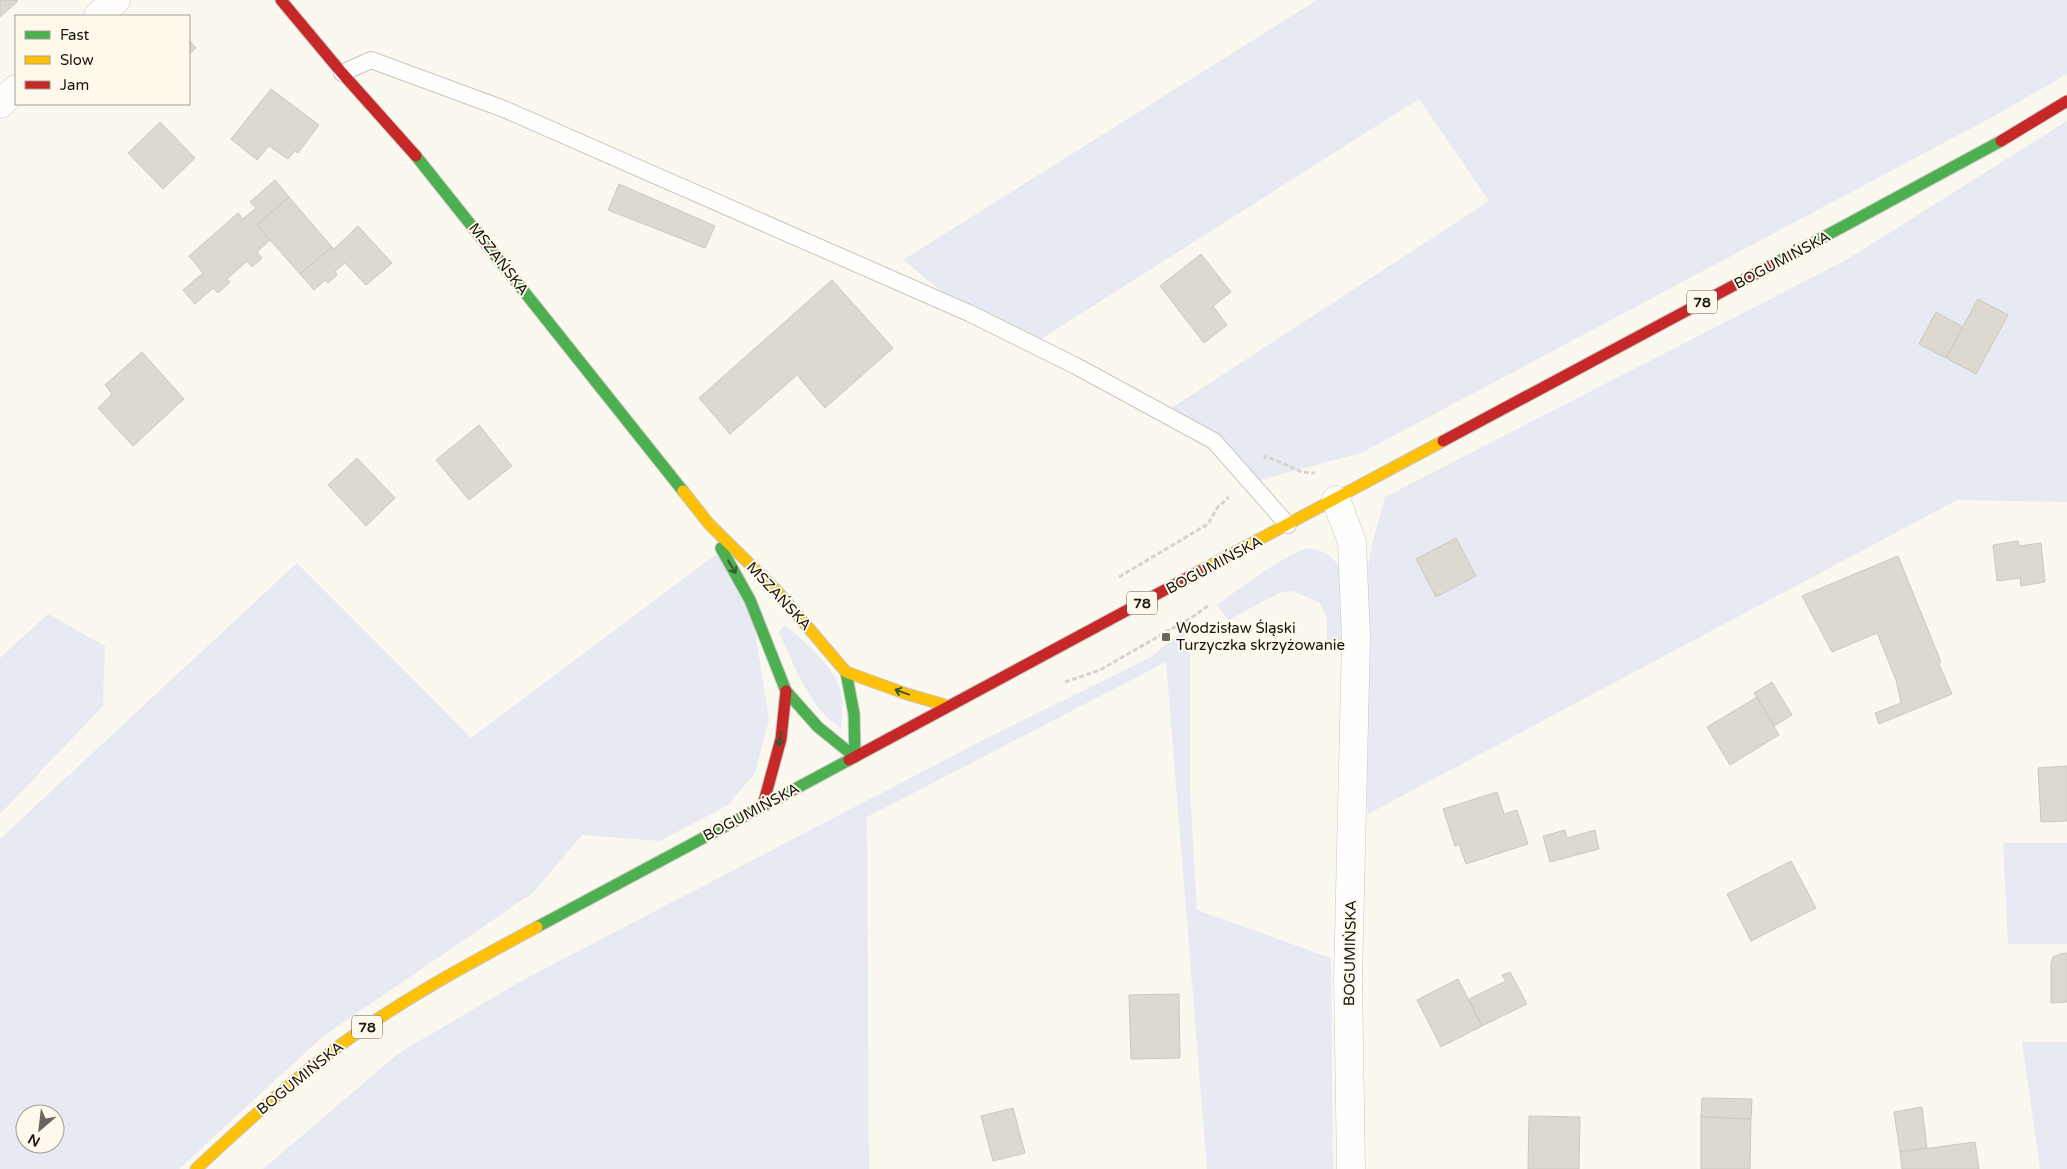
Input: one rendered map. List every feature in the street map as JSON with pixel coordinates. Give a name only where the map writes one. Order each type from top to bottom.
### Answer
[{"type":"main road","name":"MSZAŃSKA","points":[[281,0],[342,73],[432,174],[709,524],[777,591],[846,672]]},
{"type":"main road","name":"BOGUMIŃSKA","points":[[196,1169],[256,1113],[340,1045],[441,979],[1336,500],[2002,140],[2067,101]]},
{"type":"main road","name":"MSZAŃSKA","points":[[709,524],[750,600],[786,691]]},
{"type":"main road","points":[[846,672],[907,694],[948,706]]},
{"type":"main road","points":[[846,672],[854,714],[855,757]]},
{"type":"main road","points":[[786,691],[818,726],[855,757]]},
{"type":"main road","points":[[763,805],[781,739],[786,691]]},
{"type":"street","points":[[99,15],[116,0]]},
{"type":"street","points":[[0,104],[15,91]]},
{"type":"street","name":"BOGUMIŃSKA","points":[[1336,500],[1352,542],[1356,638],[1348,979],[1352,1169]]},
{"type":"lane","points":[[342,73],[371,60],[504,109],[969,312],[1076,366],[1214,441],[1288,525]]},
{"type":"path","points":[[1112,581],[1208,524],[1217,508],[1230,496],[1252,482],[1266,456],[1302,472],[1323,472]]},
{"type":"shaded area","points":[[1317,0],[2067,0],[2067,74],[1996,115],[1361,453],[1252,482],[1214,441],[1164,413],[1489,201],[1419,99],[1033,344],[969,313],[903,260]]},
{"type":"shaded area","points":[[2067,121],[2067,502],[1957,500],[1368,814],[1356,638],[1372,544],[1385,497],[1846,260]]},
{"type":"shaded area","points":[[1307,548],[1326,553],[1339,567],[1342,592],[1342,645],[1327,645],[1327,618],[1320,603],[1293,591],[1281,592],[1228,620],[1217,605],[1271,567]]},
{"type":"shaded area","points":[[722,550],[750,600],[769,719],[755,773],[728,805],[660,841],[582,835],[534,892],[322,1037],[179,1169],[0,1169],[0,839],[297,563],[471,738]]},
{"type":"shaded area","points":[[48,614],[105,646],[103,706],[0,814],[0,658]]},
{"type":"shaded area","points":[[784,625],[818,655],[833,674],[841,693],[842,729],[820,710],[804,686],[779,633]]},
{"type":"shaded area","points":[[1183,630],[1190,656],[1190,789],[1197,910],[1331,958],[1333,1169],[1207,1169],[1166,662],[867,817],[869,1169],[263,1169],[399,1053],[523,980],[987,738],[1151,657]]},
{"type":"shaded area","points":[[2003,843],[2067,843],[2067,944],[2008,944]]},
{"type":"shaded area","points":[[2022,1042],[2067,1042],[2067,1169],[2040,1169]]},
{"type":"building","points":[[0,0],[16,0],[18,1],[0,17]]},
{"type":"building","points":[[190,41],[196,48],[190,53]]},
{"type":"building","points":[[271,89],[319,125],[298,153],[295,151],[288,159],[269,146],[257,160],[231,139]]},
{"type":"building","points":[[160,122],[195,158],[163,189],[128,153]]},
{"type":"building","points":[[275,180],[289,197],[257,225],[270,240],[257,252],[262,258],[252,267],[247,261],[227,279],[230,282],[218,293],[213,288],[195,304],[183,290],[203,273],[189,256],[238,213],[243,219],[256,208],[250,202]]},
{"type":"building","points":[[619,184],[715,226],[705,248],[608,210]]},
{"type":"building","points":[[289,197],[332,247],[300,274],[257,225]]},
{"type":"building","points":[[358,226],[392,263],[366,285],[345,263],[335,271],[337,275],[328,283],[325,280],[314,290],[300,274],[332,247],[334,249]]},
{"type":"building","points":[[1201,254],[1231,292],[1213,306],[1227,325],[1204,343],[1160,286]]},
{"type":"building","points":[[832,280],[893,348],[825,408],[797,375],[730,434],[699,398]]},
{"type":"building","points":[[1978,299],[2008,315],[1976,374],[1946,358]]},
{"type":"building","points":[[1936,312],[1963,327],[1946,358],[1919,344]]},
{"type":"building","points":[[142,352],[184,399],[133,446],[98,408],[112,394],[105,385]]},
{"type":"building","points":[[479,425],[512,466],[469,500],[436,460]]},
{"type":"building","points":[[357,458],[395,498],[366,526],[328,485]]},
{"type":"building","points":[[1456,538],[1476,576],[1436,597],[1416,559]]},
{"type":"building","points":[[2018,541],[2019,546],[2041,543],[2045,582],[2021,586],[2020,578],[1997,581],[1993,545]]},
{"type":"building","points":[[1898,556],[1952,694],[1879,724],[1875,713],[1901,703],[1896,680],[1877,633],[1832,652],[1802,596]]},
{"type":"building","points":[[1772,682],[1792,715],[1774,726],[1754,693]]},
{"type":"building","points":[[1757,697],[1779,735],[1730,765],[1707,727]]},
{"type":"building","points":[[2067,766],[2067,821],[2041,822],[2038,768]]},
{"type":"building","points":[[1497,792],[1504,814],[1517,810],[1528,844],[1466,864],[1459,844],[1455,846],[1443,809]]},
{"type":"building","points":[[1565,830],[1567,838],[1595,830],[1599,849],[1550,862],[1543,836]]},
{"type":"building","points":[[1791,861],[1816,908],[1751,941],[1727,894]]},
{"type":"building","points":[[2067,953],[2067,1002],[2051,1003],[2051,964],[2053,957]]},
{"type":"building","points":[[1510,972],[1527,1004],[1482,1026],[1469,999],[1506,981],[1502,975]]},
{"type":"building","points":[[1458,979],[1482,1026],[1441,1047],[1417,1000]]},
{"type":"building","points":[[1179,994],[1180,1058],[1131,1059],[1129,995]]},
{"type":"building","points":[[1702,1098],[1752,1099],[1751,1119],[1701,1117]]},
{"type":"building","points":[[1922,1107],[1927,1148],[1900,1152],[1894,1112]]},
{"type":"building","points":[[1013,1108],[1025,1153],[993,1161],[981,1116]]},
{"type":"building","points":[[1529,1116],[1580,1117],[1579,1169],[1528,1169]]},
{"type":"building","points":[[1701,1117],[1751,1119],[1750,1169],[1701,1169]]},
{"type":"building","points":[[1975,1142],[1979,1169],[1902,1169],[1900,1152]]},
{"type":"traffic: fast","points":[[1770,266],[2001,141]]},
{"type":"traffic: fast","points":[[416,156],[683,491]]},
{"type":"traffic: fast","points":[[721,548],[750,600],[786,691],[818,727],[855,757]]},
{"type":"traffic: fast","points":[[846,672],[854,714],[855,757]]},
{"type":"traffic: fast","points":[[537,927],[849,760]]},
{"type":"traffic: slow","points":[[1200,571],[1443,441]]},
{"type":"traffic: slow","points":[[683,491],[709,524],[777,591],[846,672],[907,694],[948,706]]},
{"type":"traffic: slow","points":[[196,1169],[284,1090],[339,1046],[387,1013],[436,983],[537,927]]},
{"type":"traffic: jam","points":[[281,0],[342,73],[416,156]]},
{"type":"traffic: jam","points":[[2001,141],[2067,101]]},
{"type":"traffic: jam","points":[[1443,441],[1770,266]]},
{"type":"traffic: jam","points":[[849,760],[1200,571]]},
{"type":"traffic: jam","points":[[763,805],[781,739],[786,691]]},
{"type":"place","name":"Wodzisław Śląski Turzyczka skrzyżowanie","points":[[1166,637]]}]
